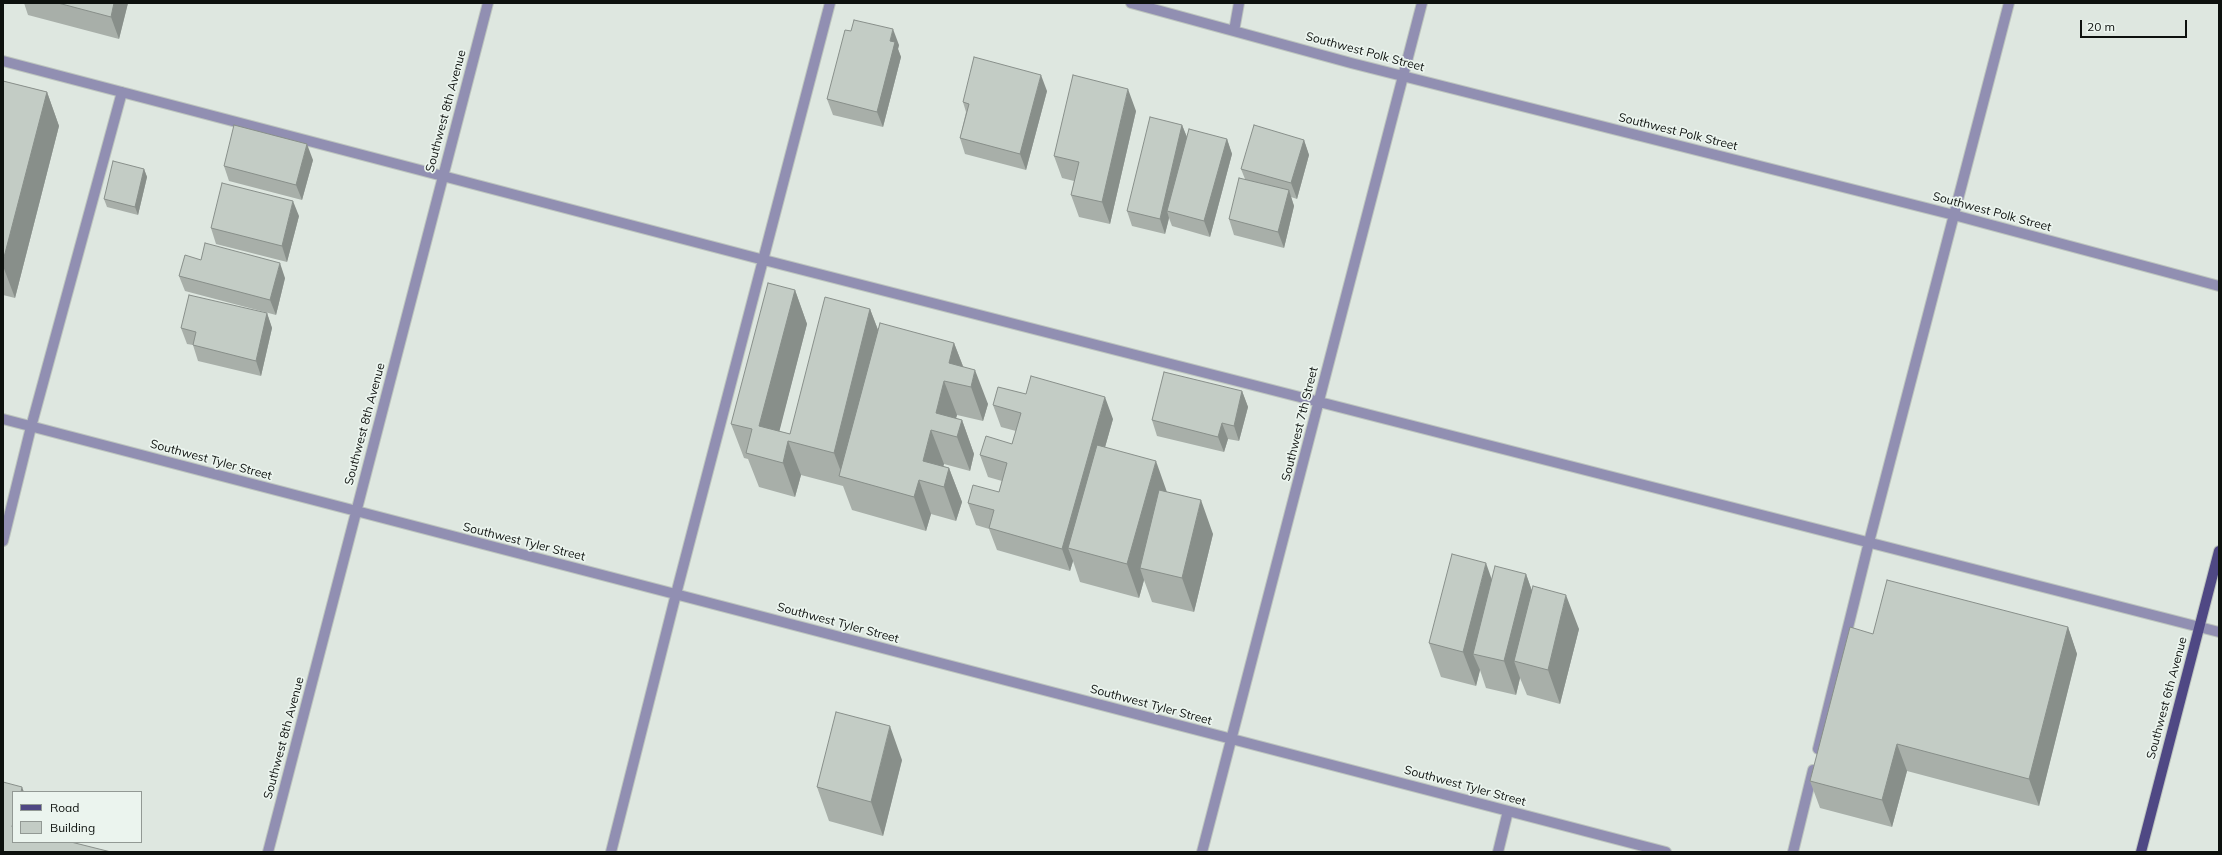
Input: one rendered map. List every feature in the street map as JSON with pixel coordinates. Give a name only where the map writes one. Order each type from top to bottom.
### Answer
[{"type":"main road","name":"Southwest 6th Avenue","points":[[2141,852],[2219,551]]},
{"type":"street","name":"Southwest 8th Avenue","points":[[268,852],[488,3]]},
{"type":"street","points":[[611,852],[676,594],[830,3]]},
{"type":"street","name":"Southwest Polk Street","points":[[1132,3],[1403,76],[1954,215],[2219,286]]},
{"type":"street","points":[[1234,31],[1239,3]]},
{"type":"street","name":"Southwest 7th Street","points":[[1202,852],[1422,3]]},
{"type":"street","points":[[1793,852],[1869,542],[2009,3]]},
{"type":"street","points":[[3,61],[764,260],[2219,632]]},
{"type":"street","points":[[3,541],[31,427],[122,92]]},
{"type":"street","name":"Southwest Tyler Street","points":[[3,419],[1666,852]]},
{"type":"street","points":[[1498,852],[1508,811]]},
{"type":"building","points":[[58,3],[114,3],[111,17]]},
{"type":"building","points":[[854,20],[893,29],[890,41],[895,42],[877,112],[827,99],[845,30],[851,31]]},
{"type":"building","points":[[974,57],[1041,75],[1020,154],[960,138],[969,104],[963,102]]},
{"type":"building","points":[[1073,75],[1128,89],[1102,202],[1071,195],[1079,162],[1054,156]]},
{"type":"building","points":[[3,81],[47,92],[3,261]]},
{"type":"building","points":[[1150,117],[1182,125],[1160,219],[1127,211]]},
{"type":"building","points":[[234,125],[307,144],[296,185],[224,166]]},
{"type":"building","points":[[1254,125],[1304,140],[1291,183],[1241,169]]},
{"type":"building","points":[[1189,129],[1227,139],[1204,221],[1167,211]]},
{"type":"building","points":[[113,161],[144,169],[135,207],[104,199]]},
{"type":"building","points":[[1239,178],[1289,190],[1278,232],[1229,219]]},
{"type":"building","points":[[222,183],[293,201],[282,246],[211,228]]},
{"type":"building","points":[[205,243],[280,263],[270,300],[179,276],[185,255],[201,260]]},
{"type":"building","points":[[768,283],[795,290],[759,426],[790,434],[825,297],[870,309],[834,453],[788,441],[783,463],[746,453],[752,429],[731,424]]},
{"type":"building","points":[[189,295],[267,313],[256,361],[193,345],[196,332],[181,328]]},
{"type":"building","points":[[880,323],[954,343],[949,363],[975,370],[971,387],[944,381],[936,413],[962,420],[957,437],[931,430],[923,461],[949,468],[944,487],[919,480],[914,497],[839,476]]},
{"type":"building","points":[[1164,372],[1242,391],[1234,426],[1222,423],[1218,437],[1152,420]]},
{"type":"building","points":[[1031,376],[1105,397],[1062,549],[989,528],[994,510],[968,503],[973,485],[999,492],[1007,463],[980,455],[986,436],[1012,444],[1021,413],[993,405],[998,387],[1026,394]]},
{"type":"building","points":[[1097,445],[1156,461],[1127,564],[1068,548]]},
{"type":"building","points":[[1159,490],[1201,500],[1182,578],[1140,568]]},
{"type":"building","points":[[1452,554],[1486,563],[1463,652],[1429,643]]},
{"type":"building","points":[[1495,566],[1526,574],[1504,661],[1473,654]]},
{"type":"building","points":[[1887,580],[2068,627],[2029,779],[1897,744],[1882,800],[1810,781],[1850,627],[1873,634]]},
{"type":"building","points":[[1533,586],[1566,595],[1548,670],[1514,661]]},
{"type":"building","points":[[836,712],[890,726],[871,802],[817,787]]},
{"type":"building","points":[[3,782],[22,787],[21,791],[12,791],[12,843],[75,843],[111,852],[3,852]]}]
